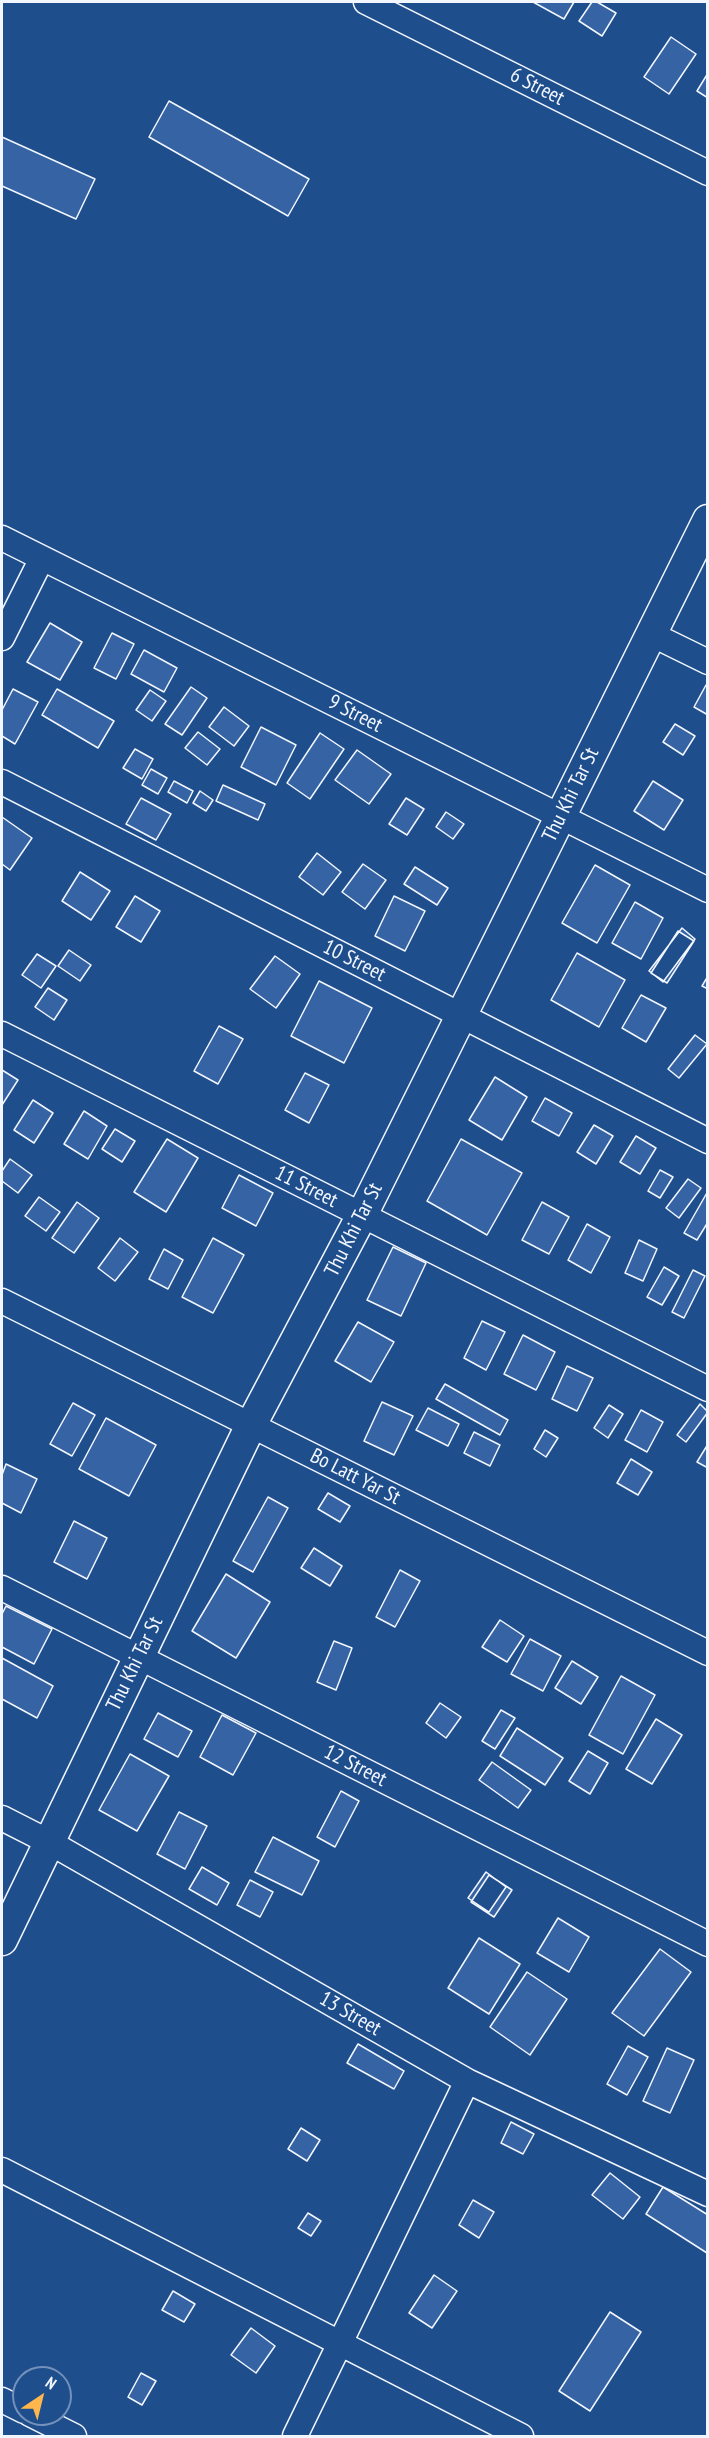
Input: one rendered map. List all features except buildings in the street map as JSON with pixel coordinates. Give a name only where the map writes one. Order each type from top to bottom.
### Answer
[{"type":"street","name":"6 Street","points":[[366,2],[708,173]]},
{"type":"street","name":"Thu Khi Tar St","points":[[2,1941],[251,1425],[362,1215],[708,520]]},
{"type":"street","name":"9 Street","points":[[2,538],[708,890]]},
{"type":"street","points":[[2,638],[42,558]]},
{"type":"street","points":[[651,634],[708,662]]},
{"type":"street","name":"10 Street","points":[[2,782],[708,1141]]},
{"type":"street","name":"11 Street","points":[[2,1034],[708,1389]]},
{"type":"street","name":"Bo Latt Yar St","points":[[2,1300],[708,1653]]},
{"type":"street","name":"12 Street","points":[[2,1588],[708,1944]]},
{"type":"street","name":"13 Street","points":[[2,1818],[49,1842],[467,2081],[708,2194]]},
{"type":"street","points":[[295,2436],[467,2081]]},
{"type":"street","points":[[2,2170],[521,2436]]},
{"type":"street","points":[[54,2426],[74,2436]]}]
